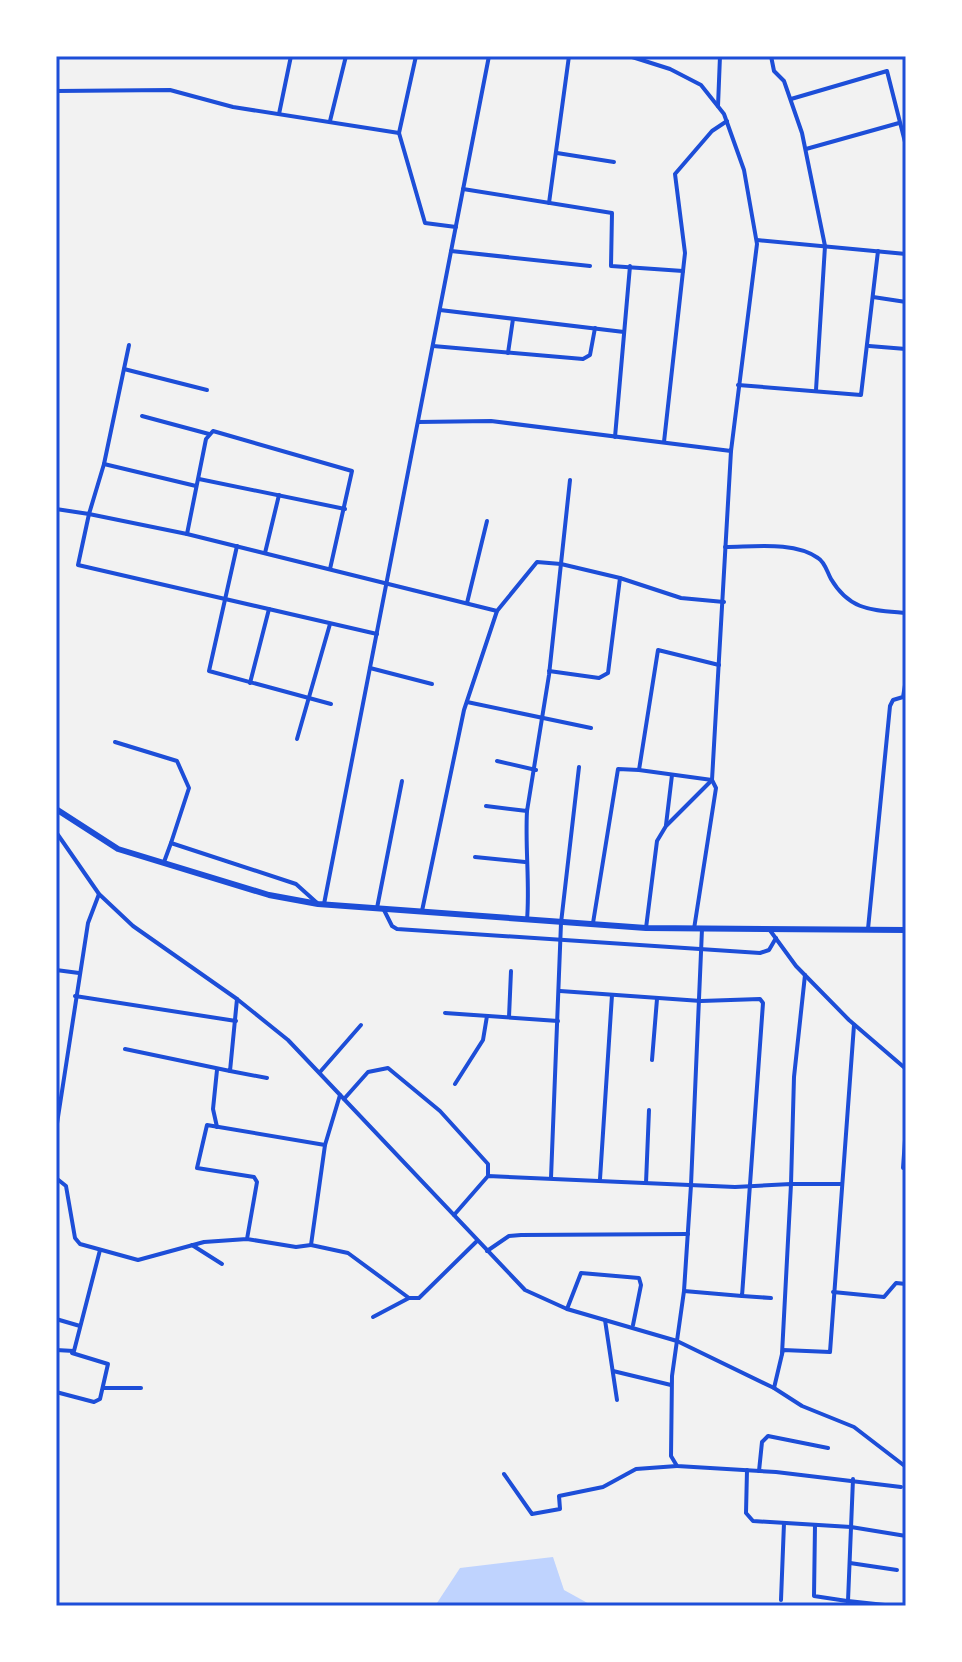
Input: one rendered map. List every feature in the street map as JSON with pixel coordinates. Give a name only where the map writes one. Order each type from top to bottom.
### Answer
[{"type":"highway","points":[[56,809],[118,849],[269,895],[321,904],[646,928],[906,930]]},
{"type":"street","points":[[279,114],[291,56]]},
{"type":"street","points":[[330,121],[346,56]]},
{"type":"street","points":[[416,56],[399,133],[425,223],[456,227]]},
{"type":"street","points":[[171,843],[296,884],[321,904],[377,634],[489,56]]},
{"type":"street","points":[[549,203],[569,56]]},
{"type":"street","points":[[629,56],[670,69],[701,85],[718,106],[727,121],[744,170],[757,240],[731,451],[712,780],[716,788],[698,929],[702,951],[701,1001],[691,1185],[684,1291],[671,1385],[671,1456],[677,1466]]},
{"type":"street","points":[[718,106],[720,56]]},
{"type":"street","points":[[771,56],[774,71],[784,81],[791,99],[806,149],[825,246],[816,390]]},
{"type":"street","points":[[791,99],[887,71],[906,146]]},
{"type":"street","points":[[56,91],[170,90],[221,105],[399,133]]},
{"type":"street","points":[[664,442],[685,253],[675,174],[712,131],[727,121]]},
{"type":"street","points":[[806,149],[899,123]]},
{"type":"street","points":[[556,153],[614,162]]},
{"type":"street","points":[[463,189],[612,213],[611,266],[683,271]]},
{"type":"street","points":[[757,240],[906,254]]},
{"type":"street","points":[[451,251],[590,266]]},
{"type":"street","points":[[738,385],[861,395],[878,251]]},
{"type":"street","points":[[615,437],[630,266]]},
{"type":"street","points":[[873,297],[906,302]]},
{"type":"street","points":[[440,310],[624,332]]},
{"type":"street","points":[[508,353],[513,319]]},
{"type":"street","points":[[433,346],[587,358],[595,328]]},
{"type":"street","points":[[129,345],[104,464],[78,565],[377,634]]},
{"type":"street","points":[[868,346],[906,349]]},
{"type":"street","points":[[124,369],[207,390]]},
{"type":"street","points":[[142,416],[209,434],[213,431],[345,466],[354,476],[330,569]]},
{"type":"street","points":[[418,422],[491,421],[582,435],[731,451]]},
{"type":"street","points":[[187,534],[209,434]]},
{"type":"street","points":[[104,464],[196,486]]},
{"type":"street","points":[[198,478],[345,509]]},
{"type":"street","points":[[527,920],[530,887],[525,862],[527,811],[543,718],[570,480]]},
{"type":"street","points":[[265,553],[279,495]]},
{"type":"street","points":[[56,509],[187,534],[497,611]]},
{"type":"street","points":[[467,603],[487,521]]},
{"type":"street","points":[[237,546],[209,671],[331,704]]},
{"type":"street","points":[[725,547],[783,548],[808,553],[821,560],[844,599],[868,609],[906,613]]},
{"type":"street","points":[[422,913],[467,702],[497,611],[534,563],[561,564],[620,578],[681,598],[724,602]]},
{"type":"street","points":[[549,671],[599,678],[608,673],[620,578]]},
{"type":"street","points":[[250,683],[269,609]]},
{"type":"street","points":[[297,739],[330,624]]},
{"type":"street","points":[[639,770],[658,650],[719,665]]},
{"type":"street","points":[[370,668],[432,684]]},
{"type":"street","points":[[868,929],[890,706],[893,700],[904,697],[906,679]]},
{"type":"street","points":[[467,702],[591,728]]},
{"type":"street","points":[[115,742],[177,761],[189,788],[163,864]]},
{"type":"street","points":[[497,761],[536,770]]},
{"type":"street","points":[[551,1178],[561,923],[579,767]]},
{"type":"street","points":[[593,925],[618,769],[712,780]]},
{"type":"street","points":[[666,826],[672,775]]},
{"type":"street","points":[[646,928],[657,841],[666,826],[712,780]]},
{"type":"street","points":[[402,781],[380,910],[397,929],[760,953],[769,950],[776,938]]},
{"type":"street","points":[[486,806],[527,811]]},
{"type":"street","points":[[56,832],[99,894],[133,926],[237,999],[320,1072],[525,1290],[567,1309],[677,1341],[774,1388],[802,1406],[854,1427],[906,1467]]},
{"type":"street","points":[[475,857],[525,862]]},
{"type":"street","points":[[56,1127],[79,973],[93,904],[99,894]]},
{"type":"street","points":[[769,929],[805,975],[854,1025],[906,1069]]},
{"type":"street","points":[[56,970],[79,973]]},
{"type":"street","points":[[509,1018],[511,971]]},
{"type":"street","points":[[774,1388],[782,1354],[794,1077],[805,975]]},
{"type":"street","points":[[560,991],[701,1001],[760,999],[763,1003],[747,1186],[742,1296]]},
{"type":"street","points":[[600,1179],[612,995]]},
{"type":"street","points":[[75,996],[236,1021]]},
{"type":"street","points":[[230,1071],[237,999]]},
{"type":"street","points":[[652,1060],[657,999]]},
{"type":"street","points":[[445,1013],[558,1021]]},
{"type":"street","points":[[455,1084],[483,1040],[487,1016]]},
{"type":"street","points":[[320,1072],[361,1025]]},
{"type":"street","points":[[782,1354],[783,1350],[830,1352],[854,1025]]},
{"type":"street","points":[[125,1049],[267,1078]]},
{"type":"street","points":[[311,1245],[325,1145],[342,1097],[368,1072],[388,1068],[440,1111],[488,1164],[488,1176],[453,1216]]},
{"type":"street","points":[[217,1070],[213,1109],[217,1127]]},
{"type":"street","points":[[646,1183],[649,1110]]},
{"type":"street","points":[[247,1239],[257,1182],[254,1177],[197,1168],[207,1125],[325,1145]]},
{"type":"street","points":[[903,1168],[906,1126]]},
{"type":"street","points":[[488,1176],[691,1185],[842,1184]]},
{"type":"street","points":[[56,1178],[66,1186],[75,1238],[80,1244],[138,1260],[192,1245],[247,1239],[296,1247],[311,1245],[348,1253],[409,1298]]},
{"type":"street","points":[[486,1252],[509,1236],[688,1234]]},
{"type":"street","points":[[373,1317],[409,1298],[427,1294],[477,1241]]},
{"type":"street","points":[[192,1245],[222,1264]]},
{"type":"street","points":[[72,1353],[100,1250]]},
{"type":"street","points":[[567,1309],[581,1273],[639,1278],[641,1285],[632,1326]]},
{"type":"street","points":[[833,1292],[884,1297],[896,1283],[906,1284]]},
{"type":"street","points":[[684,1291],[771,1298]]},
{"type":"street","points":[[56,1319],[80,1326]]},
{"type":"street","points":[[605,1320],[617,1400]]},
{"type":"street","points":[[56,1350],[108,1364],[100,1399],[94,1402],[56,1392]]},
{"type":"street","points":[[613,1371],[671,1385]]},
{"type":"street","points":[[103,1388],[141,1388]]},
{"type":"street","points":[[759,1471],[762,1442],[768,1436],[828,1448]]},
{"type":"street","points":[[504,1474],[532,1514],[560,1509],[559,1496],[603,1487],[636,1469],[677,1466],[747,1470],[853,1479],[901,1487]]},
{"type":"street","points":[[747,1470],[746,1513],[753,1521],[851,1527],[906,1536]]},
{"type":"street","points":[[848,1601],[853,1479]]},
{"type":"street","points":[[781,1600],[784,1523]]},
{"type":"street","points":[[815,1525],[814,1596],[894,1606]]},
{"type":"street","points":[[850,1563],[897,1570]]},
{"type":"water","points":[[553,1557],[564,1590],[593,1606],[435,1606],[460,1568]]}]
